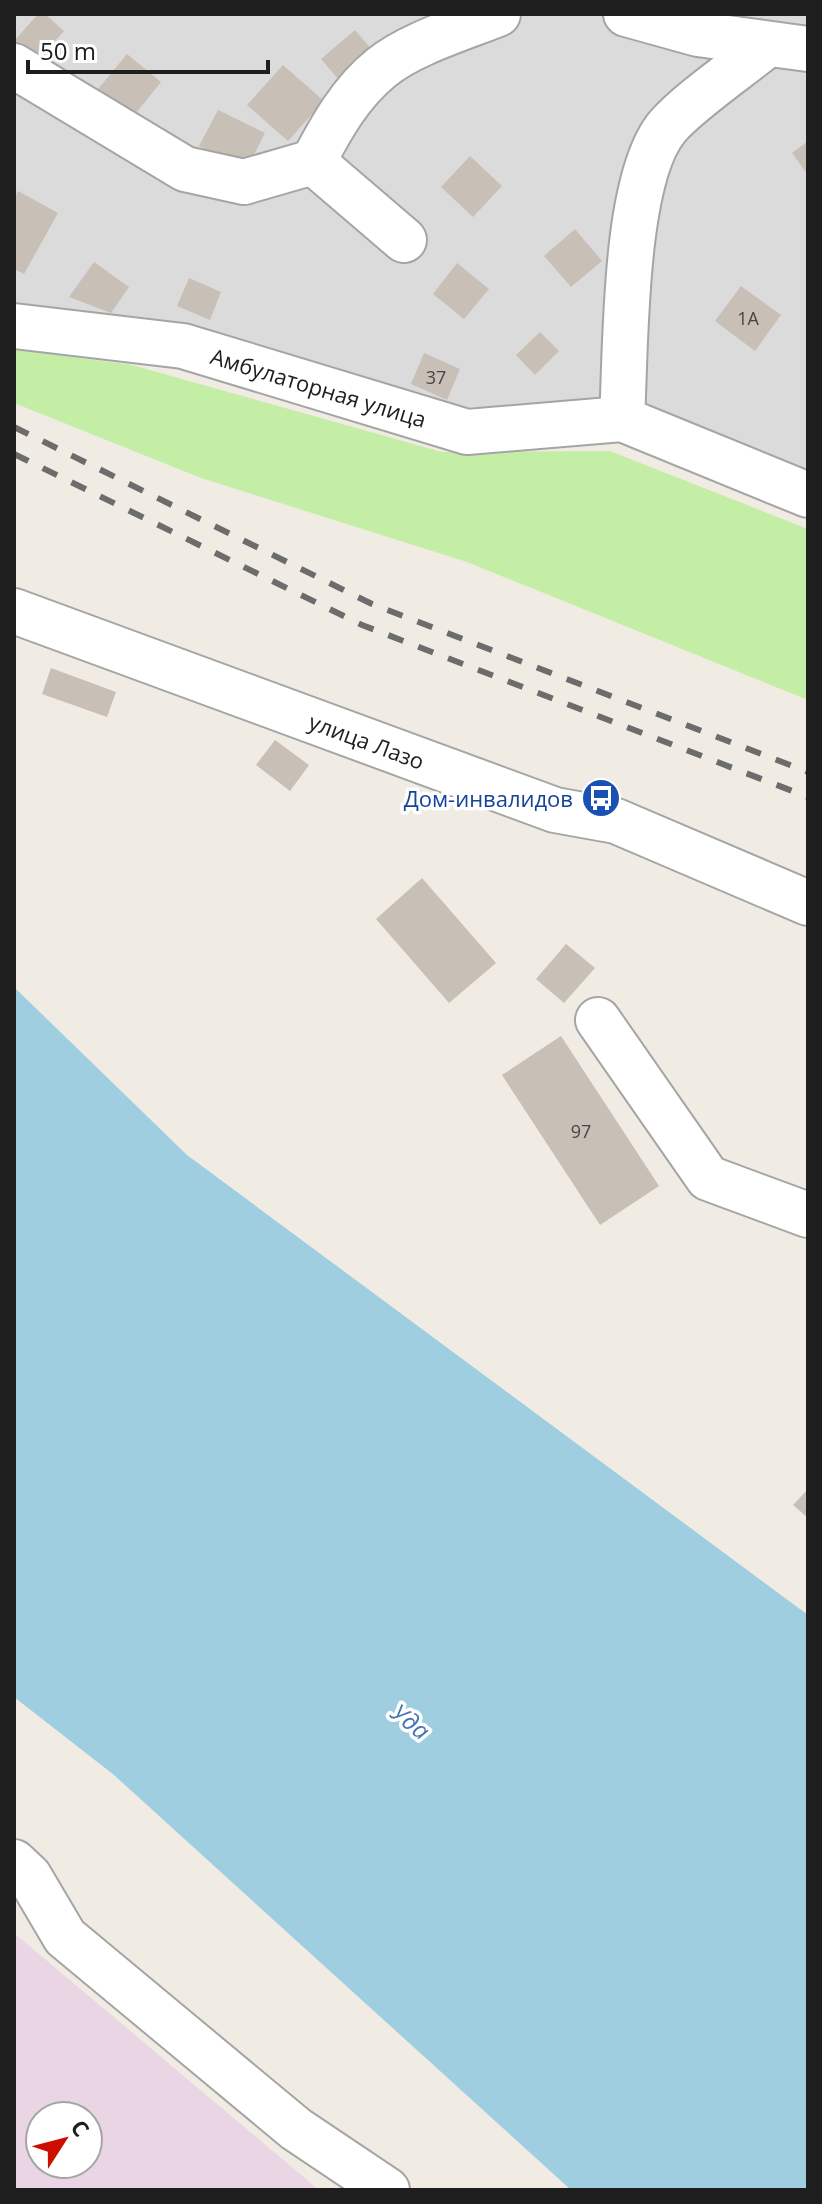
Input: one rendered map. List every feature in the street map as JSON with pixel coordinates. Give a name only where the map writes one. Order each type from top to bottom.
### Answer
[{"type":"street","points":[[14,66],[185,169],[244,182],[313,162],[341,111],[381,67],[439,37],[498,14]]},
{"type":"street","points":[[626,14],[698,34],[788,47]]},
{"type":"street","points":[[622,419],[632,231],[651,159],[667,127],[788,47]]},
{"type":"street","points":[[313,162],[404,240]]},
{"type":"street","name":"Амбулаторная улица","points":[[14,326],[183,346],[467,432],[622,419],[808,495]]},
{"type":"street","name":"улица Лазо","points":[[14,611],[555,810],[616,821],[808,903]]},
{"type":"street","points":[[598,1020],[708,1178],[808,1215]]},
{"type":"street","points":[[14,1862],[29,1876],[65,1937],[296,2129],[387,2190]]},
{"type":"shaded area","points":[[14,14],[808,14],[808,485],[612,407],[427,407],[14,312]]},
{"type":"shaded area","points":[[14,1933],[319,2190],[14,2190]]},
{"type":"green space","points":[[14,349],[132,365],[442,452],[610,451],[808,529],[808,700],[467,562],[201,478],[14,403]]},
{"type":"water","name":"Уда","points":[[14,987],[187,1155],[808,1615],[808,2190],[571,2190],[114,1775],[14,1697]]},
{"type":"building","points":[[38,14],[45,14],[64,31],[36,62],[14,41]]},
{"type":"building","points":[[355,30],[378,57],[344,86],[321,59]]},
{"type":"building","points":[[127,54],[161,82],[124,128],[89,100]]},
{"type":"building","points":[[283,65],[324,101],[288,141],[247,105]]},
{"type":"building","points":[[218,110],[265,133],[246,170],[199,146]]},
{"type":"building","points":[[808,141],[808,175],[792,153]]},
{"type":"building","points":[[470,156],[502,186],[473,217],[441,187]]},
{"type":"building","points":[[18,191],[58,213],[24,274],[14,269],[14,200]]},
{"type":"building","points":[[575,229],[602,261],[571,287],[544,256]]},
{"type":"building","points":[[94,262],[129,287],[111,313],[69,297]]},
{"type":"building","points":[[457,263],[489,289],[464,319],[433,294]]},
{"type":"building","points":[[189,278],[221,292],[210,320],[177,306]]},
{"type":"building","points":[[741,286],[781,315],[755,351],[715,321]]},
{"type":"building","points":[[540,332],[559,351],[535,375],[516,355]]},
{"type":"building","points":[[424,353],[460,369],[447,400],[411,384]]},
{"type":"building","points":[[51,668],[116,692],[107,717],[42,694]]},
{"type":"building","points":[[275,740],[309,765],[290,791],[256,765]]},
{"type":"building","points":[[422,878],[496,963],[449,1003],[376,919]]},
{"type":"building","points":[[566,944],[595,968],[564,1003],[536,979]]},
{"type":"building","points":[[561,1036],[659,1186],[600,1225],[502,1075]]},
{"type":"building","points":[[808,1489],[808,1518],[793,1505]]},
{"type":"railway","points":[[14,427],[372,604],[808,772]]},
{"type":"railway","points":[[14,454],[362,625],[808,797]]},
{"type":"place","name":"Дом-инвалидов","points":[[601,798]]}]
